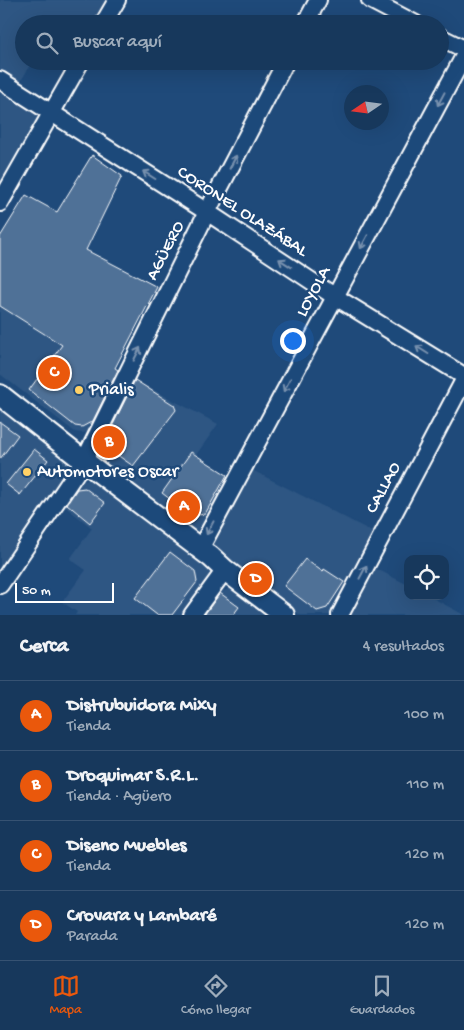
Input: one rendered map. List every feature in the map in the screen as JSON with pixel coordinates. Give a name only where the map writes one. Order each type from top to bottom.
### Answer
[{"type":"main road","points":[[0,395],[284,615]]},
{"type":"street","points":[[108,15],[117,0]]},
{"type":"street","points":[[310,15],[318,0]]},
{"type":"street","points":[[370,0],[399,15]]},
{"type":"street","points":[[449,41],[464,49]]},
{"type":"street","name":"LOYOLA","points":[[200,549],[464,56]]},
{"type":"street","points":[[0,203],[76,70]]},
{"type":"street","name":"AGÜERO","points":[[0,584],[84,461],[207,212],[281,70]]},
{"type":"street","name":"CORONEL OLAZÁBAL","points":[[0,80],[207,212],[334,296],[464,376]]},
{"type":"street","name":"CALLAO","points":[[340,615],[464,380]]},
{"type":"street","points":[[192,615],[225,570]]},
{"type":"shaded area","points":[[0,0],[113,0],[104,15],[15,15],[15,70],[28,70],[19,84],[0,72]]},
{"type":"shaded area","points":[[0,88],[38,114],[40,121],[0,192]]},
{"type":"shaded area","points":[[0,306],[116,380],[91,429],[87,432],[75,432],[0,374]]},
{"type":"shaded area","points":[[129,377],[218,424],[196,455],[234,479],[201,531],[193,529],[97,457],[95,453]]},
{"type":"shaded area","points":[[0,407],[68,460],[71,466],[0,577]]},
{"type":"shaded area","points":[[250,469],[375,533],[333,615],[300,615],[216,549],[215,536]]},
{"type":"shaded area","points":[[88,480],[147,521],[208,568],[211,576],[188,615],[75,615],[77,612],[62,602],[86,570],[70,559],[92,528],[63,505],[78,485]]},
{"type":"shaded area","points":[[371,566],[404,583],[404,600],[436,600],[464,615],[345,615]]},
{"type":"shaded area","points":[[229,589],[236,590],[268,615],[206,615],[223,591]]},
{"type":"building","points":[[92,155],[122,176],[86,250],[157,287],[115,368],[118,370],[93,421],[82,427],[75,426],[29,390],[62,345],[0,306],[0,237],[26,195],[57,212]]},
{"type":"building","points":[[135,380],[174,405],[176,410],[133,466],[103,445]]},
{"type":"building","points":[[0,422],[18,435],[0,459]]},
{"type":"building","name":"Automotores Oscar","points":[[34,449],[48,460],[20,495],[6,484]]},
{"type":"building","points":[[191,452],[227,475],[205,514],[192,516],[162,493]]},
{"type":"building","points":[[85,488],[105,503],[90,523],[67,504],[77,489]]},
{"type":"building","points":[[170,552],[195,571],[197,582],[172,615],[157,615],[135,598]]},
{"type":"building","points":[[305,559],[323,572],[324,569],[344,582],[327,608],[317,611],[284,586]]},
{"type":"building","points":[[220,593],[239,607],[233,615],[204,615]]},
{"type":"place","name":"Diseno Muebles","points":[[54,373]]},
{"type":"place","name":"Prialis","points":[[79,390]]},
{"type":"place","name":"Droquimar S.R.L.","points":[[109,442]]},
{"type":"place","name":"Automotores Oscar","points":[[27,472]]},
{"type":"place","name":"Distrubuidora Mixy","points":[[184,507]]},
{"type":"place","name":"Crovara y Lambaré","points":[[256,579]]}]
